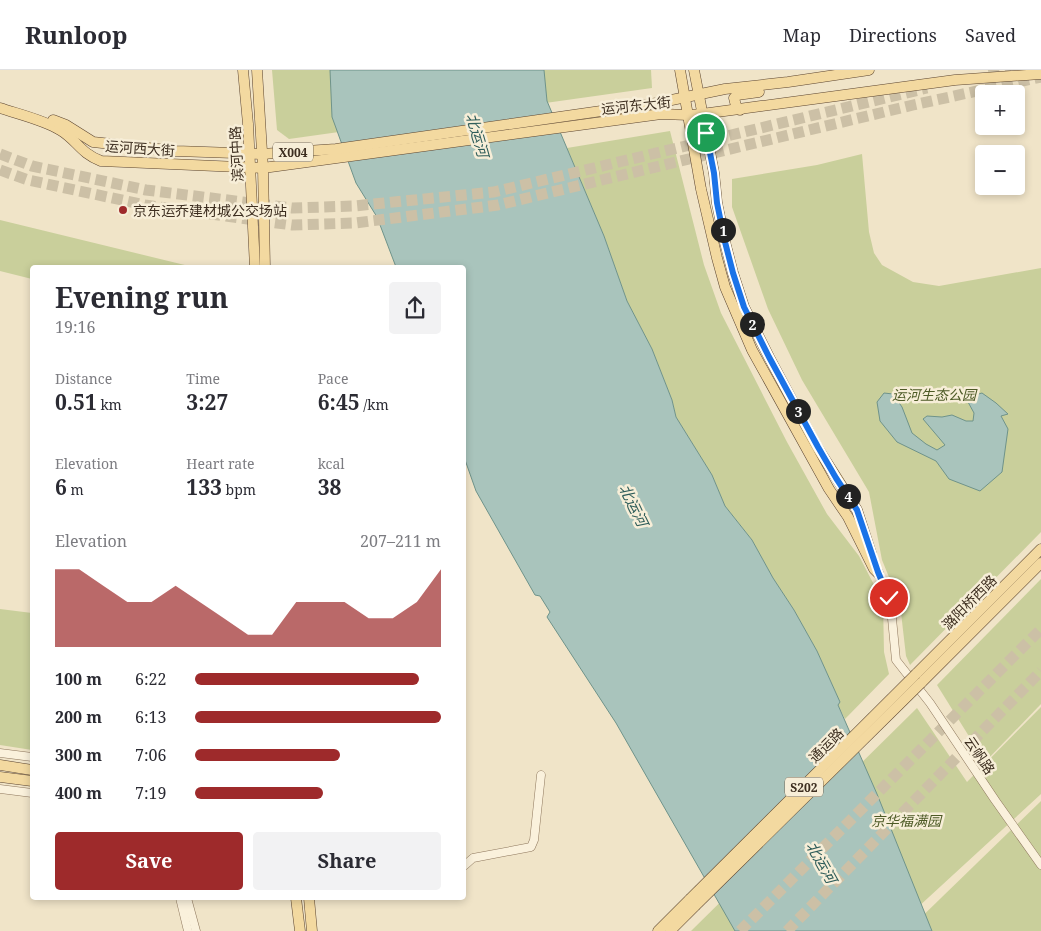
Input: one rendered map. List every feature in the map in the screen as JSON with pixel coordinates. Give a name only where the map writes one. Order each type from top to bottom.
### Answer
[{"type":"main road","name":"滨河中路","points":[[243,70],[250,153],[254,265]]},
{"type":"main road","name":"滨河中路","points":[[257,70],[263,168],[265,265]]},
{"type":"main road","points":[[680,70],[701,189],[725,287],[737,318],[752,350],[805,447],[829,489],[848,517],[874,569],[878,572]]},
{"type":"main road","points":[[694,70],[725,242],[744,307],[818,447],[857,510],[878,572]]},
{"type":"main road","name":"运河东大街","points":[[263,168],[337,153],[657,103],[725,89],[869,70]]},
{"type":"main road","name":"运河东大街","points":[[250,153],[337,153],[660,114],[689,115],[740,110],[955,80],[1041,74]]},
{"type":"main road","points":[[740,110],[734,102],[734,98],[737,95],[768,90],[788,82]]},
{"type":"main road","name":"运河西大街","points":[[0,102],[42,115],[66,125],[93,142],[176,151],[250,153]]},
{"type":"main road","name":"运河西大街","points":[[0,108],[61,130],[88,156],[101,161],[263,168]]},
{"type":"main road","name":"潞阳桥西路","points":[[919,679],[1041,549]]},
{"type":"main road","name":"潞阳桥西路","points":[[919,679],[1041,563]]},
{"type":"main road","name":"通运路","points":[[692,902],[919,679]]},
{"type":"main road","points":[[2,766],[30,770]]},
{"type":"main road","points":[[2,777],[30,781]]},
{"type":"main road","points":[[296,900],[300,931]]},
{"type":"main road","points":[[309,900],[312,931]]},
{"type":"main road","name":"S202","points":[[658,931],[692,902]]},
{"type":"main road","name":"S202","points":[[670,931],[692,902]]},
{"type":"street","name":"云帆路","points":[[878,572],[889,598],[896,660],[930,703],[1041,866]]},
{"type":"street","points":[[0,753],[30,757]]},
{"type":"street","points":[[2,766],[0,789],[30,793]]},
{"type":"street","points":[[466,864],[473,858],[531,847],[533,845],[540,775]]},
{"type":"street","points":[[180,900],[188,931]]},
{"type":"street","points":[[188,900],[196,931]]},
{"type":"green space","points":[[272,70],[651,70],[652,88],[289,139],[277,130]]},
{"type":"green space","points":[[670,131],[704,265],[721,313],[787,442],[827,514],[859,556],[883,602],[884,652],[889,674],[845,719],[838,705],[840,702],[817,651],[752,540],[725,506],[712,475],[676,417],[672,400],[652,349],[627,301],[604,236],[567,148]]},
{"type":"green space","name":"运河生态公园","points":[[862,154],[869,232],[874,253],[882,265],[913,282],[939,286],[1041,268],[1041,532],[910,665],[906,656],[900,604],[882,560],[869,492],[802,380],[768,309],[732,207],[732,179],[817,165]]},
{"type":"green space","points":[[0,220],[185,265],[30,265],[30,278],[0,271]]},
{"type":"green space","points":[[1041,579],[1041,704],[985,762],[937,685]]},
{"type":"green space","points":[[0,609],[30,613],[30,750],[0,745]]},
{"type":"green space","name":"京华福满园","points":[[1041,707],[1041,794],[892,931],[691,931],[917,708],[967,782]]},
{"type":"green space","points":[[1041,801],[1041,931],[907,931]]},
{"type":"water","name":"北运河","points":[[330,70],[544,70],[547,101],[604,236],[627,301],[652,349],[672,400],[676,417],[712,475],[725,506],[752,540],[817,651],[840,702],[838,705],[877,794],[932,931],[735,931],[616,723],[547,617],[550,612],[540,596],[535,595],[476,491],[466,463],[466,265],[395,265],[377,217],[356,183],[332,117]]},
{"type":"water","points":[[884,393],[893,394],[902,407],[912,433],[937,450],[945,445],[923,419],[927,416],[942,417],[952,415],[966,421],[973,421],[974,413],[968,402],[975,395],[982,393],[1008,414],[1001,416],[1008,429],[1002,472],[980,491],[949,479],[936,461],[897,442],[880,421],[877,402]]},
{"type":"tunnel","points":[[989,75],[1011,70]]},
{"type":"tunnel","points":[[0,170],[28,180],[145,205],[292,225],[355,223],[498,205],[913,105],[1041,77]]},
{"type":"tunnel","points":[[0,154],[32,166],[146,190],[292,208],[354,206],[494,192],[927,88]]},
{"type":"tunnel","points":[[740,931],[1041,629]]},
{"type":"tunnel","points":[[787,931],[1041,671]]},
{"type":"place","name":"京东运乔建材城公交场站","points":[[123,210]]},
{"type":"route","points":[[706,133],[725,242],[744,307],[818,447],[857,510],[889,598]]}]
